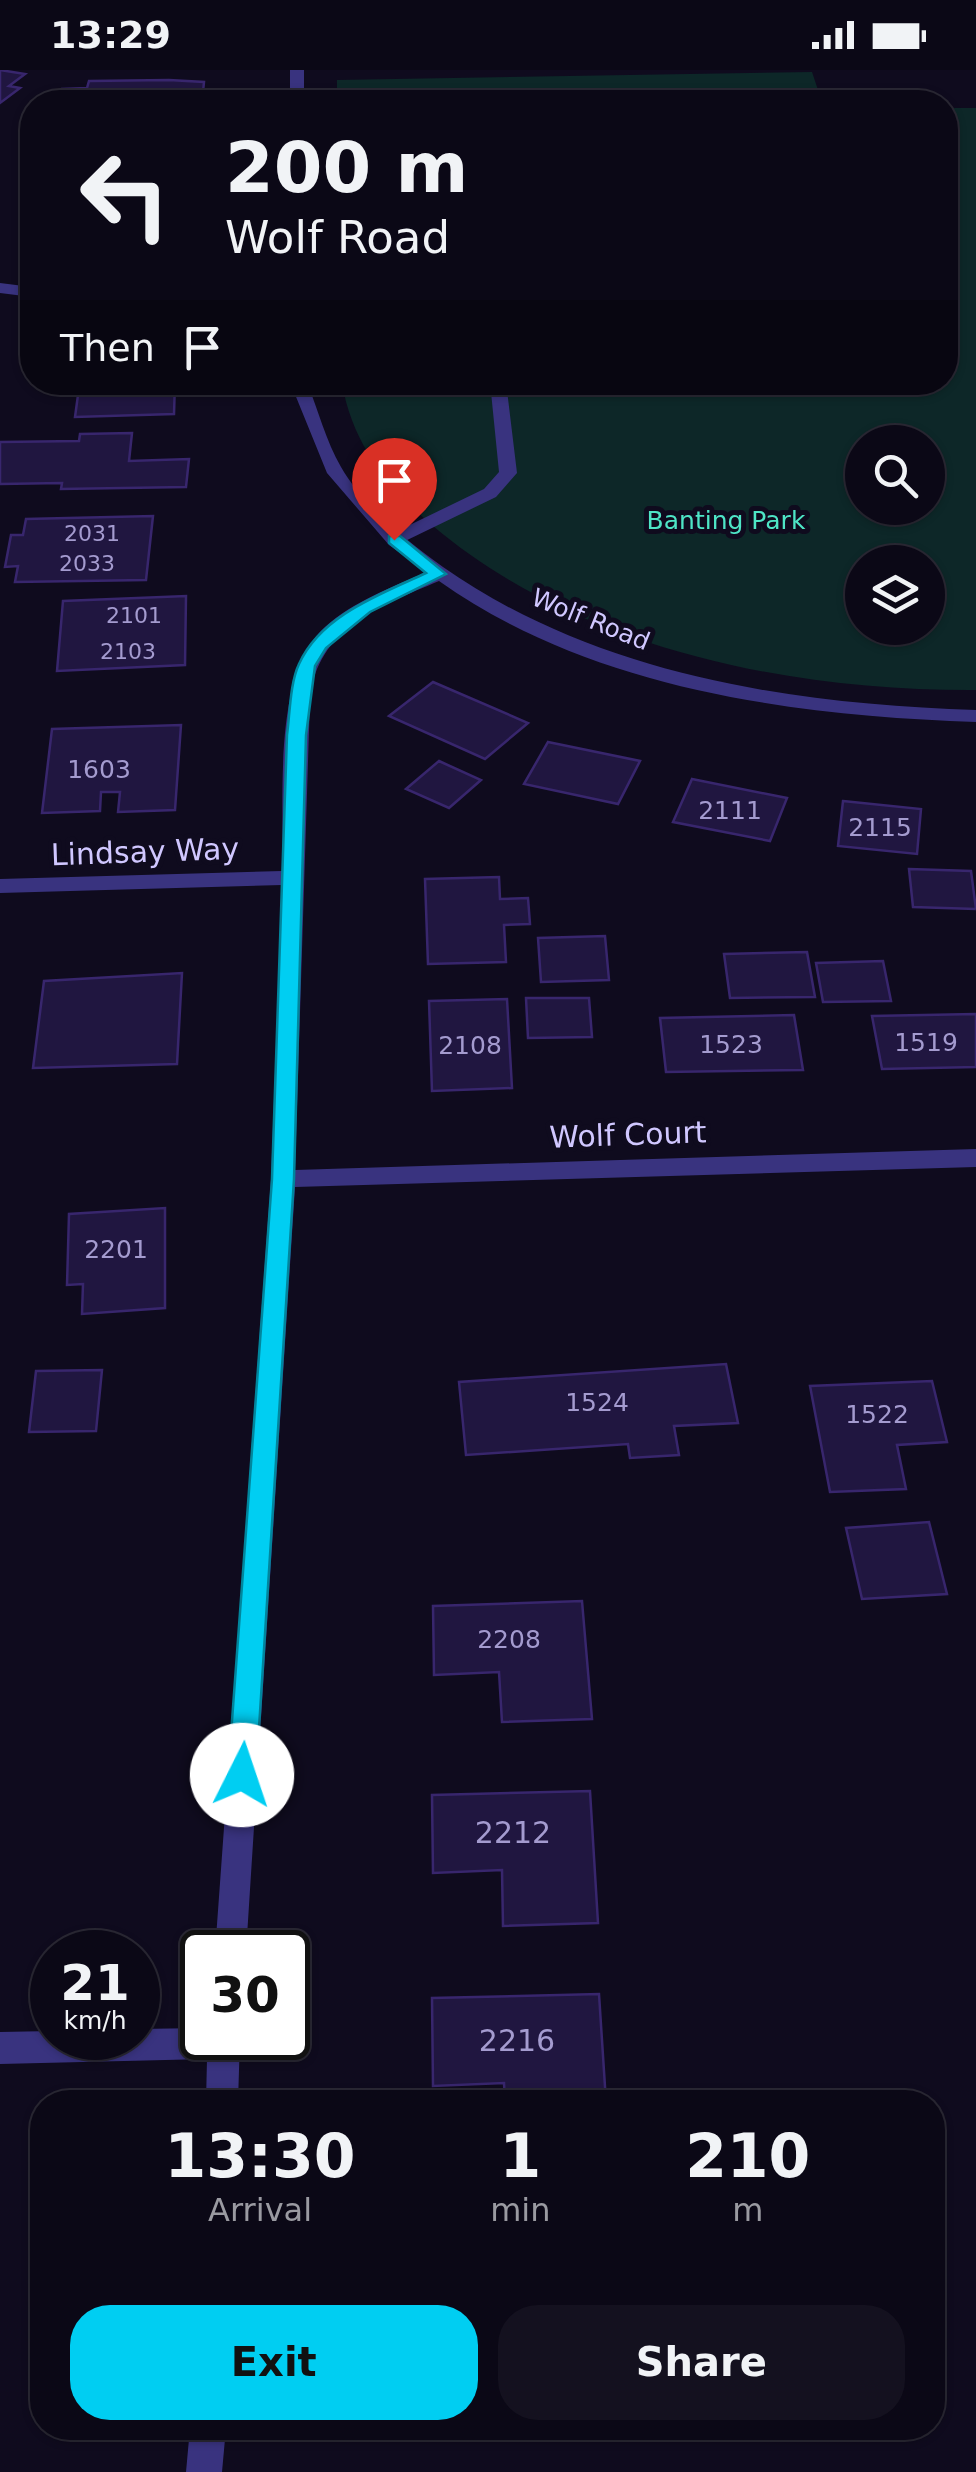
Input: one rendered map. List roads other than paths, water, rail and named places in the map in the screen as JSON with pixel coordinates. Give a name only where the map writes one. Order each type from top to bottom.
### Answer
[{"type":"street","name":"Wolf Road","points":[[302,395],[320,450],[348,492],[394,540],[438,574],[556,635],[646,668],[746,694],[846,710],[976,716]]},
{"type":"street","points":[[394,540],[490,494],[508,474],[499,395]]},
{"type":"street","points":[[232,1930],[283,1179],[296,735],[306,666],[329,635],[364,608],[438,574]]},
{"type":"street","name":"Lindsay Way","points":[[0,886],[292,878]]},
{"type":"street","name":"Wolf Court","points":[[283,1179],[976,1158]]},
{"type":"street","points":[[0,2048],[180,2042]]},
{"type":"street","points":[[222,2090],[223,2060]]},
{"type":"street","points":[[204,2472],[207,2440]]},
{"type":"park label","name":"Banting Park","points":[[726,520]]}]
